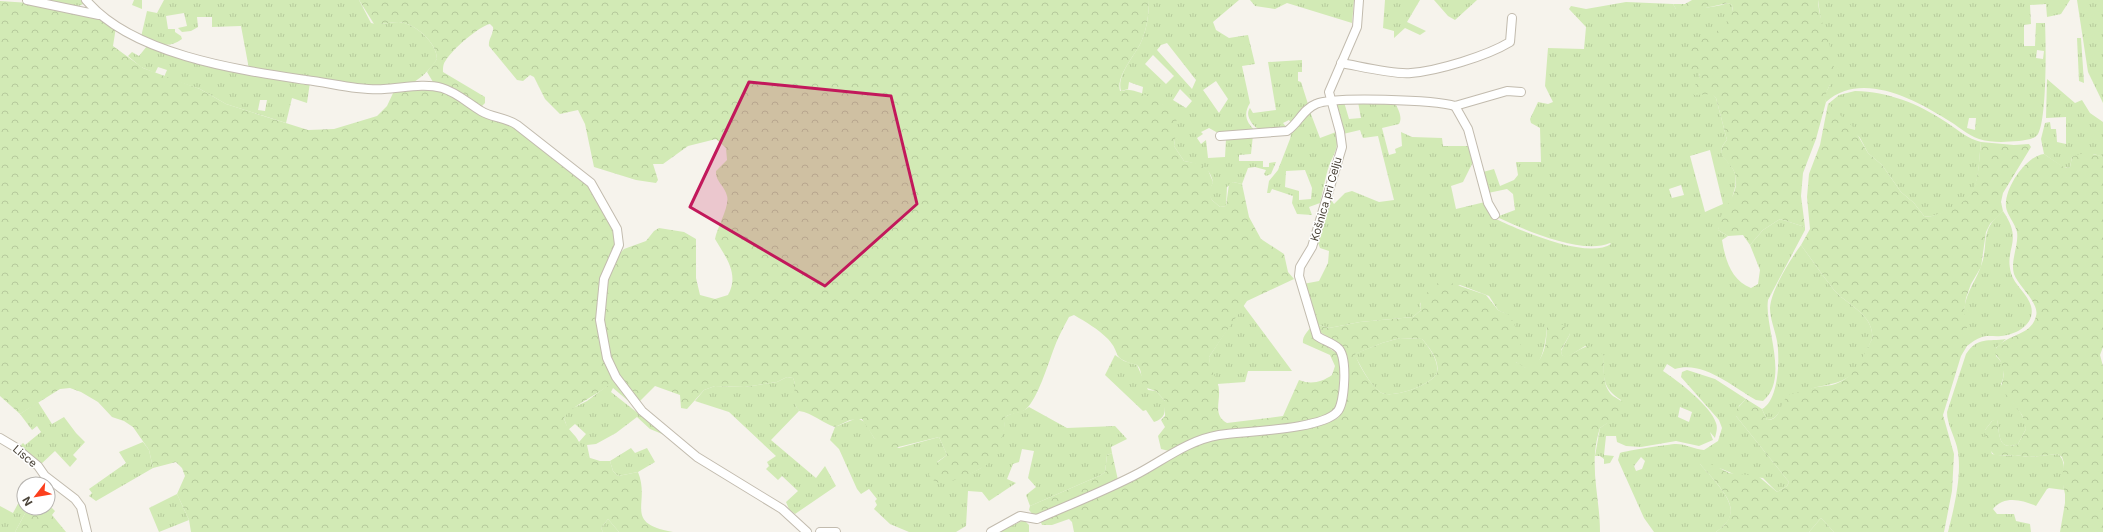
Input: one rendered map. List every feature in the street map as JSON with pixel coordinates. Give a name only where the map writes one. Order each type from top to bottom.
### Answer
[{"type":"street","points":[[27,0],[99,15],[142,40],[214,64],[357,88],[382,89],[430,86],[442,88],[481,111],[493,116],[509,119],[591,183],[617,228],[620,245],[604,279],[600,320],[607,358],[616,377],[642,410],[698,457],[782,509],[807,532]]},
{"type":"street","points":[[86,0],[99,15]]},
{"type":"street","name":"Košnica pri Celju","points":[[991,532],[1020,516],[1037,519],[1044,516],[1139,473],[1194,442],[1219,435],[1259,433],[1304,424],[1328,418],[1336,413],[1340,407],[1344,388],[1343,359],[1338,348],[1317,336],[1301,282],[1300,267],[1312,247],[1342,147],[1340,132],[1330,101],[1329,92],[1357,27],[1359,0]]},
{"type":"street","points":[[1341,63],[1410,74],[1445,66],[1500,48],[1510,42],[1512,18]]},
{"type":"street","points":[[1220,136],[1287,131],[1308,108],[1316,104],[1330,101],[1410,101],[1455,106],[1506,91],[1521,92]]},
{"type":"street","points":[[1455,106],[1468,129],[1488,203],[1495,215]]},
{"type":"street","name":"Lisce","points":[[0,438],[15,446],[38,466],[55,485],[81,506],[87,532]]},
{"type":"street","points":[[820,532],[836,532]]},
{"type":"highlighted area","points":[[749,82],[891,96],[917,204],[825,286],[690,207]]},
{"type":"green space","points":[[44,0],[83,0],[85,3],[70,6]]},
{"type":"green space","points":[[134,0],[142,0],[142,9],[132,5]]},
{"type":"green space","points":[[164,0],[359,0],[371,23],[382,24],[399,22],[405,23],[418,30],[433,47],[437,59],[423,75],[414,82],[405,86],[356,85],[249,69],[241,26],[212,27],[212,17],[197,17],[198,27],[191,31],[182,32],[178,28],[187,26],[184,13],[166,16],[168,29],[175,29],[175,32],[181,36],[182,39],[171,44],[166,45],[141,37],[147,11],[157,13]]},
{"type":"green space","points":[[359,0],[1149,0],[1149,10],[1144,35],[1121,78],[1120,91],[1128,90],[1141,93],[1163,104],[1174,114],[1177,125],[1174,146],[1184,161],[1200,164],[1208,170],[1213,182],[1209,193],[1212,200],[1220,207],[1226,206],[1229,184],[1233,182],[1242,184],[1249,217],[1261,239],[1284,254],[1288,272],[1294,279],[1247,301],[1209,357],[1211,367],[1219,387],[1218,408],[1220,416],[1227,423],[1283,416],[1299,380],[1303,382],[1316,382],[1332,375],[1335,366],[1330,355],[1303,343],[1306,333],[1311,327],[1316,336],[1323,343],[1339,354],[1341,366],[1337,408],[1325,415],[1295,424],[1232,431],[1206,437],[1169,451],[1161,449],[1158,436],[1165,427],[1161,420],[1165,416],[1165,401],[1156,391],[1144,387],[1140,370],[1137,365],[1120,358],[1112,344],[1104,335],[1074,315],[1069,317],[1060,334],[1042,381],[1031,404],[1022,412],[1010,414],[1005,417],[1001,440],[991,461],[975,471],[946,483],[937,482],[929,475],[930,468],[947,455],[939,437],[882,451],[880,442],[874,438],[862,419],[850,420],[835,427],[809,414],[799,411],[794,401],[795,382],[793,378],[787,377],[777,382],[745,387],[715,386],[704,390],[687,409],[681,408],[680,395],[655,386],[639,402],[624,384],[612,365],[603,315],[605,289],[616,257],[624,249],[646,241],[654,231],[659,228],[684,232],[696,239],[696,278],[700,295],[715,299],[728,295],[731,287],[732,273],[727,259],[715,239],[727,205],[726,192],[716,175],[716,171],[727,160],[726,148],[716,139],[688,146],[663,164],[653,164],[658,180],[656,183],[636,180],[594,167],[585,124],[578,110],[560,114],[545,99],[534,77],[530,75],[523,81],[517,80],[489,46],[489,41],[493,32],[493,27],[490,24],[479,29],[460,45],[449,56],[443,67],[443,72],[485,97],[485,103],[481,107],[455,90],[433,82],[427,72],[437,59],[436,53],[424,35],[412,26],[405,23],[374,24]]},
{"type":"green space","points":[[1149,0],[1239,0],[1213,22],[1216,30],[1229,38],[1248,35],[1255,64],[1242,66],[1250,103],[1246,115],[1248,122],[1256,131],[1218,133],[1209,128],[1201,132],[1203,134],[1197,138],[1201,144],[1206,140],[1208,158],[1225,157],[1226,139],[1253,135],[1251,154],[1239,155],[1239,161],[1263,161],[1263,167],[1269,167],[1269,163],[1276,162],[1271,174],[1266,176],[1264,174],[1266,170],[1255,167],[1248,168],[1242,184],[1233,182],[1227,187],[1226,206],[1220,207],[1212,200],[1208,193],[1213,182],[1209,172],[1199,165],[1184,161],[1174,146],[1175,139],[1163,105],[1142,94],[1143,87],[1129,82],[1128,89],[1121,91],[1121,78],[1144,35]],"holes":[[[1167,43],[1196,80],[1192,89],[1157,50],[1161,45]],[[1153,55],[1174,76],[1166,84],[1145,64]],[[1216,81],[1228,99],[1219,113],[1203,90]],[[1180,89],[1192,101],[1186,108],[1173,100]]]},
{"type":"green space","points":[[1250,0],[1354,0],[1352,23],[1287,3],[1275,9],[1255,6]]},
{"type":"green space","points":[[1385,0],[1420,0],[1407,22],[1426,31],[1420,35],[1405,28],[1394,38],[1394,31],[1383,28]]},
{"type":"green space","points":[[1434,0],[1477,0],[1455,20],[1448,16]]},
{"type":"green space","points":[[1692,0],[1818,0],[1821,18],[1834,64],[1834,77],[1826,94],[1826,102],[1816,139],[1803,173],[1801,196],[1805,227],[1780,219],[1763,230],[1750,245],[1743,235],[1728,236],[1718,230],[1722,214],[1735,191],[1736,180],[1733,169],[1722,155],[1721,151],[1727,140],[1716,98],[1712,94],[1694,95],[1695,86],[1700,78],[1699,73],[1694,73],[1689,66],[1689,47],[1701,38],[1723,26],[1733,9],[1732,5],[1728,3],[1687,12],[1676,9],[1673,4],[1685,4]]},
{"type":"green space","points":[[1818,0],[2070,0],[2061,14],[2047,17],[2046,4],[2030,5],[2031,24],[2024,25],[2024,46],[2035,46],[2036,23],[2045,23],[2046,47],[2043,113],[2038,134],[2032,139],[2004,142],[1979,139],[1918,103],[1886,91],[1870,88],[1854,89],[1840,93],[1826,102],[1824,96],[1830,85]],"holes":[[[2037,50],[2044,51],[2043,59],[2036,58]],[[1969,118],[1976,118],[1975,130],[1967,128]]]},
{"type":"green space","points":[[2077,0],[2103,0],[2103,103],[2088,72]]},
{"type":"green space","points":[[0,1],[45,5],[75,11],[103,21],[116,27],[113,46],[143,68],[200,89],[226,104],[308,130],[334,129],[377,116],[387,106],[394,91],[429,89],[443,91],[519,128],[589,187],[614,231],[616,241],[614,250],[605,267],[601,281],[598,323],[605,360],[615,380],[567,413],[564,418],[565,422],[587,457],[600,461],[610,461],[613,471],[618,476],[638,472],[641,483],[641,511],[643,517],[648,523],[657,528],[673,532],[619,532],[608,519],[601,528],[603,532],[191,532],[189,520],[177,494],[185,476],[182,468],[176,462],[153,468],[149,450],[133,427],[124,421],[112,417],[98,402],[81,392],[70,388],[60,389],[20,414],[0,396]]},
{"type":"green space","points":[[1626,2],[1673,4],[1676,9],[1709,7],[1728,3],[1732,5],[1732,14],[1727,23],[1712,35],[1699,73],[1700,78],[1716,98],[1727,140],[1723,145],[1722,154],[1735,174],[1736,181],[1733,195],[1718,230],[1728,236],[1722,240],[1730,269],[1744,285],[1751,288],[1758,284],[1760,270],[1750,245],[1763,230],[1780,219],[1805,227],[1805,230],[1768,300],[1769,324],[1774,352],[1775,380],[1771,391],[1763,401],[1756,400],[1728,382],[1707,371],[1686,367],[1675,369],[1667,364],[1663,371],[1693,394],[1713,416],[1717,427],[1715,438],[1710,432],[1713,440],[1699,446],[1676,441],[1641,447],[1626,446],[1617,442],[1616,436],[1606,436],[1604,455],[1614,456],[1610,463],[1604,464],[1604,459],[1600,456],[1595,456],[1600,428],[1607,423],[1621,400],[1610,391],[1605,381],[1604,356],[1585,346],[1566,358],[1562,355],[1561,351],[1570,334],[1547,326],[1543,350],[1537,365],[1531,368],[1524,368],[1516,362],[1508,315],[1498,310],[1489,296],[1460,285],[1420,303],[1421,310],[1413,317],[1360,322],[1329,328],[1315,324],[1303,284],[1319,281],[1328,263],[1329,251],[1320,248],[1316,238],[1329,197],[1334,204],[1345,193],[1352,191],[1379,202],[1394,200],[1378,136],[1363,138],[1360,130],[1343,134],[1335,103],[1344,102],[1349,119],[1361,118],[1358,102],[1395,103],[1399,110],[1399,124],[1382,128],[1389,155],[1396,153],[1395,149],[1402,146],[1401,132],[1412,137],[1442,138],[1443,146],[1468,146],[1473,162],[1463,182],[1451,186],[1456,209],[1485,202],[1492,217],[1520,230],[1554,242],[1587,248],[1600,248],[1611,244],[1584,246],[1569,244],[1523,229],[1499,218],[1499,216],[1515,210],[1513,194],[1507,189],[1488,193],[1483,172],[1494,169],[1500,186],[1514,180],[1518,175],[1516,162],[1541,162],[1540,128],[1531,123],[1530,119],[1538,102],[1548,104],[1553,102],[1545,86],[1548,48],[1584,49],[1586,27],[1569,9],[1571,6],[1586,9]],"holes":[[[1710,150],[1723,204],[1705,212],[1690,156]],[[1681,185],[1684,195],[1672,198],[1669,189]],[[1680,407],[1692,412],[1689,422],[1678,417]]]},
{"type":"green space","points":[[2077,38],[2081,38],[2084,83],[2079,81]]},
{"type":"green space","points":[[147,46],[310,82],[307,103],[292,98],[286,123],[226,104],[200,89],[164,77],[167,70],[158,67],[155,73],[141,67],[128,56],[132,52],[139,56]],"holes":[[[260,100],[267,100],[265,111],[258,110]]]},
{"type":"green space","points":[[1302,60],[1302,72],[1298,72],[1298,81],[1301,82],[1308,104],[1292,124],[1289,120],[1283,123],[1287,128],[1261,130],[1257,128],[1250,120],[1248,112],[1250,108],[1253,113],[1276,110],[1268,62]]},
{"type":"green space","points":[[2047,79],[2075,103],[2082,100],[2090,113],[2103,122],[2103,157],[2094,154],[2072,157],[2070,167],[2064,168],[2044,154],[2041,139],[2045,123],[2050,122],[2051,129],[2056,129],[2057,142],[2066,144],[2066,117],[2046,118]]},
{"type":"green space","points":[[1855,91],[1891,96],[1913,104],[1935,115],[1967,136],[1981,142],[1978,176],[1972,193],[1966,200],[1957,207],[1945,212],[1932,216],[1924,216],[1914,203],[1901,192],[1882,165],[1868,153],[1860,138],[1828,104],[1839,95]]},
{"type":"green space","points":[[1828,104],[1853,127],[1868,153],[1882,165],[1901,192],[1914,203],[1924,216],[1934,215],[1957,206],[1971,193],[1977,176],[1981,142],[2014,145],[2029,144],[2031,147],[2003,193],[2001,202],[2003,211],[1990,224],[1986,232],[1981,267],[1971,284],[1966,298],[1964,312],[1967,328],[1967,346],[1961,356],[1943,415],[1954,454],[1952,491],[1944,532],[1834,532],[1821,518],[1809,532],[1716,532],[1728,520],[1731,509],[1726,495],[1700,464],[1704,460],[1729,473],[1758,476],[1777,492],[1787,486],[1789,482],[1736,416],[1735,411],[1746,399],[1762,409],[1767,420],[1772,419],[1778,414],[1786,397],[1790,394],[1832,385],[1847,378],[1857,367],[1872,339],[1872,331],[1865,317],[1834,290],[1801,245],[1810,229],[1807,197],[1809,174],[1820,145]]},
{"type":"green space","points":[[1309,109],[1320,138],[1336,132],[1337,146],[1329,166],[1320,203],[1309,207],[1312,215],[1297,214],[1292,203],[1293,196],[1272,189],[1270,193],[1267,193],[1269,181],[1278,170],[1292,130]],"holes":[[[1305,170],[1312,188],[1311,199],[1299,200],[1299,191],[1285,187],[1286,171]]]},
{"type":"green space","points":[[2044,154],[2065,168],[2070,167],[2072,157],[2079,154],[2103,157],[2103,347],[2100,355],[2103,366],[2103,532],[2060,532],[2065,503],[2062,480],[2064,463],[2062,457],[2058,454],[2029,457],[2015,455],[1996,456],[1989,448],[1986,437],[1985,430],[1992,421],[1997,419],[1999,435],[2003,443],[2006,445],[2011,446],[2018,444],[2026,429],[2022,415],[2001,388],[2004,374],[2000,360],[1994,352],[2004,341],[2029,328],[2036,316],[2035,306],[2032,300],[2016,279],[2014,274],[2013,264],[2017,242],[2017,232],[2006,207],[2006,199],[2012,182],[2018,174],[2030,160]]},
{"type":"green space","points":[[2003,211],[2009,221],[2013,237],[2010,257],[2011,273],[2015,282],[2027,297],[2031,306],[2031,318],[2024,327],[2018,331],[2001,336],[1982,337],[1967,346],[1965,343],[1965,303],[1984,258],[1987,231],[1995,218]]},
{"type":"green space","points":[[1801,245],[1834,290],[1865,317],[1872,331],[1872,339],[1859,365],[1850,376],[1837,382],[1794,394],[1786,400],[1776,417],[1767,420],[1762,409],[1768,404],[1772,397],[1778,368],[1777,341],[1770,312],[1771,301],[1777,284]]},
{"type":"green space","points":[[1439,282],[1451,283],[1486,295],[1498,310],[1509,315],[1514,323],[1521,348],[1516,362],[1526,368],[1532,367],[1537,363],[1543,354],[1547,326],[1552,323],[1563,325],[1570,334],[1561,350],[1562,355],[1566,357],[1585,347],[1590,347],[1599,351],[1604,356],[1604,375],[1607,389],[1612,395],[1625,404],[1624,409],[1615,418],[1600,428],[1597,442],[1595,468],[1600,532],[1074,532],[1072,522],[1069,519],[1052,525],[1042,525],[1040,520],[1196,445],[1219,439],[1262,435],[1325,424],[1338,418],[1344,409],[1349,382],[1349,365],[1341,345],[1320,332],[1315,324],[1329,328],[1360,322],[1413,317],[1421,310],[1420,299]],"holes":[[[1400,338],[1422,339],[1431,350],[1438,368],[1434,377],[1412,390],[1393,394],[1380,392],[1365,374],[1355,354],[1382,343]]]},
{"type":"green space","points":[[1243,305],[1292,371],[1248,371],[1245,382],[1217,384],[1210,368],[1209,357]]},
{"type":"green space","points":[[1400,338],[1422,339],[1435,359],[1437,372],[1429,381],[1412,390],[1386,394],[1380,392],[1372,384],[1354,354]]},
{"type":"green space","points":[[2006,339],[1996,348],[1996,356],[2001,362],[2004,373],[2001,384],[2023,417],[2026,429],[2018,444],[2011,446],[2006,445],[2003,443],[1999,435],[1997,420],[1992,421],[1985,430],[1992,454],[2029,457],[2058,454],[2063,461],[2064,466],[2064,490],[2047,489],[2036,506],[2025,502],[2008,500],[1997,505],[1993,509],[1997,514],[2014,514],[2016,521],[2030,524],[2031,532],[1948,532],[1957,490],[1959,457],[1949,425],[1947,412],[1966,354],[1970,348],[1979,342]]},
{"type":"green space","points":[[1115,355],[1124,361],[1137,365],[1148,390],[1156,391],[1165,401],[1165,411],[1161,419],[1154,422],[1146,410],[1143,411],[1105,375]]},
{"type":"green space","points":[[1687,370],[1715,379],[1746,399],[1739,406],[1736,416],[1789,482],[1787,486],[1777,492],[1763,478],[1736,475],[1722,469],[1700,464],[1726,495],[1731,510],[1728,521],[1716,532],[1654,532],[1644,518],[1618,460],[1620,453],[1630,451],[1676,444],[1704,450],[1718,441],[1722,428],[1719,420],[1681,377],[1682,372]],"holes":[[[1641,457],[1645,461],[1642,469],[1636,471],[1634,466]]]},
{"type":"green space","points":[[787,377],[793,378],[795,382],[795,402],[799,411],[771,440],[816,478],[825,466],[836,486],[795,514],[789,509],[786,502],[798,491],[782,476],[778,480],[766,469],[769,466],[767,462],[776,456],[729,412],[695,401],[704,390],[715,386],[745,387],[777,382]]},
{"type":"green space","points":[[615,380],[632,404],[613,388],[611,392],[667,436],[650,429],[637,417],[616,433],[596,444],[587,445],[590,459],[584,454],[579,442],[586,434],[575,424],[568,430],[564,418],[567,411],[587,401]]},
{"type":"green space","points":[[38,402],[52,424],[64,417],[85,442],[73,455],[77,459],[70,467],[55,451],[40,465],[19,447],[23,443],[25,445],[41,432],[37,426],[32,430],[20,414]]},
{"type":"green space","points":[[1029,407],[1067,428],[1115,426],[1127,439],[1111,447],[1112,453],[1107,455],[1105,472],[1101,475],[1030,506],[1026,495],[1036,487],[1028,478],[1034,451],[1022,449],[1019,462],[1013,464],[1007,479],[1016,483],[989,501],[982,492],[968,491],[966,526],[956,532],[909,532],[890,524],[874,509],[877,505],[875,501],[877,499],[869,489],[861,494],[857,489],[839,449],[830,440],[835,427],[857,418],[865,422],[874,438],[899,448],[939,437],[947,455],[937,462],[949,481],[974,472],[986,464],[996,451],[1004,429],[1005,417]]},
{"type":"green space","points":[[143,442],[149,450],[153,468],[96,501],[89,496],[92,493],[89,489],[126,463],[119,452]]},
{"type":"green space","points":[[631,448],[635,453],[647,448],[655,462],[638,472],[618,476],[613,471],[610,461]]},
{"type":"green space","points":[[1112,453],[1118,480],[1034,516],[1029,510],[1030,506],[1101,475],[1105,472],[1107,455]]},
{"type":"green space","points":[[177,494],[189,520],[159,532],[149,508]]},
{"type":"green space","points":[[0,506],[13,513],[16,507],[16,516],[24,516],[15,532],[0,532]]},
{"type":"green space","points":[[24,516],[53,516],[66,532],[15,532]]},
{"type":"green space","points":[[1821,518],[1834,532],[1809,532]]},
{"type":"green space","points":[[608,519],[619,532],[603,532],[601,528]]},
{"type":"green space","points":[[1024,520],[1029,525],[1029,532],[998,532]]}]
